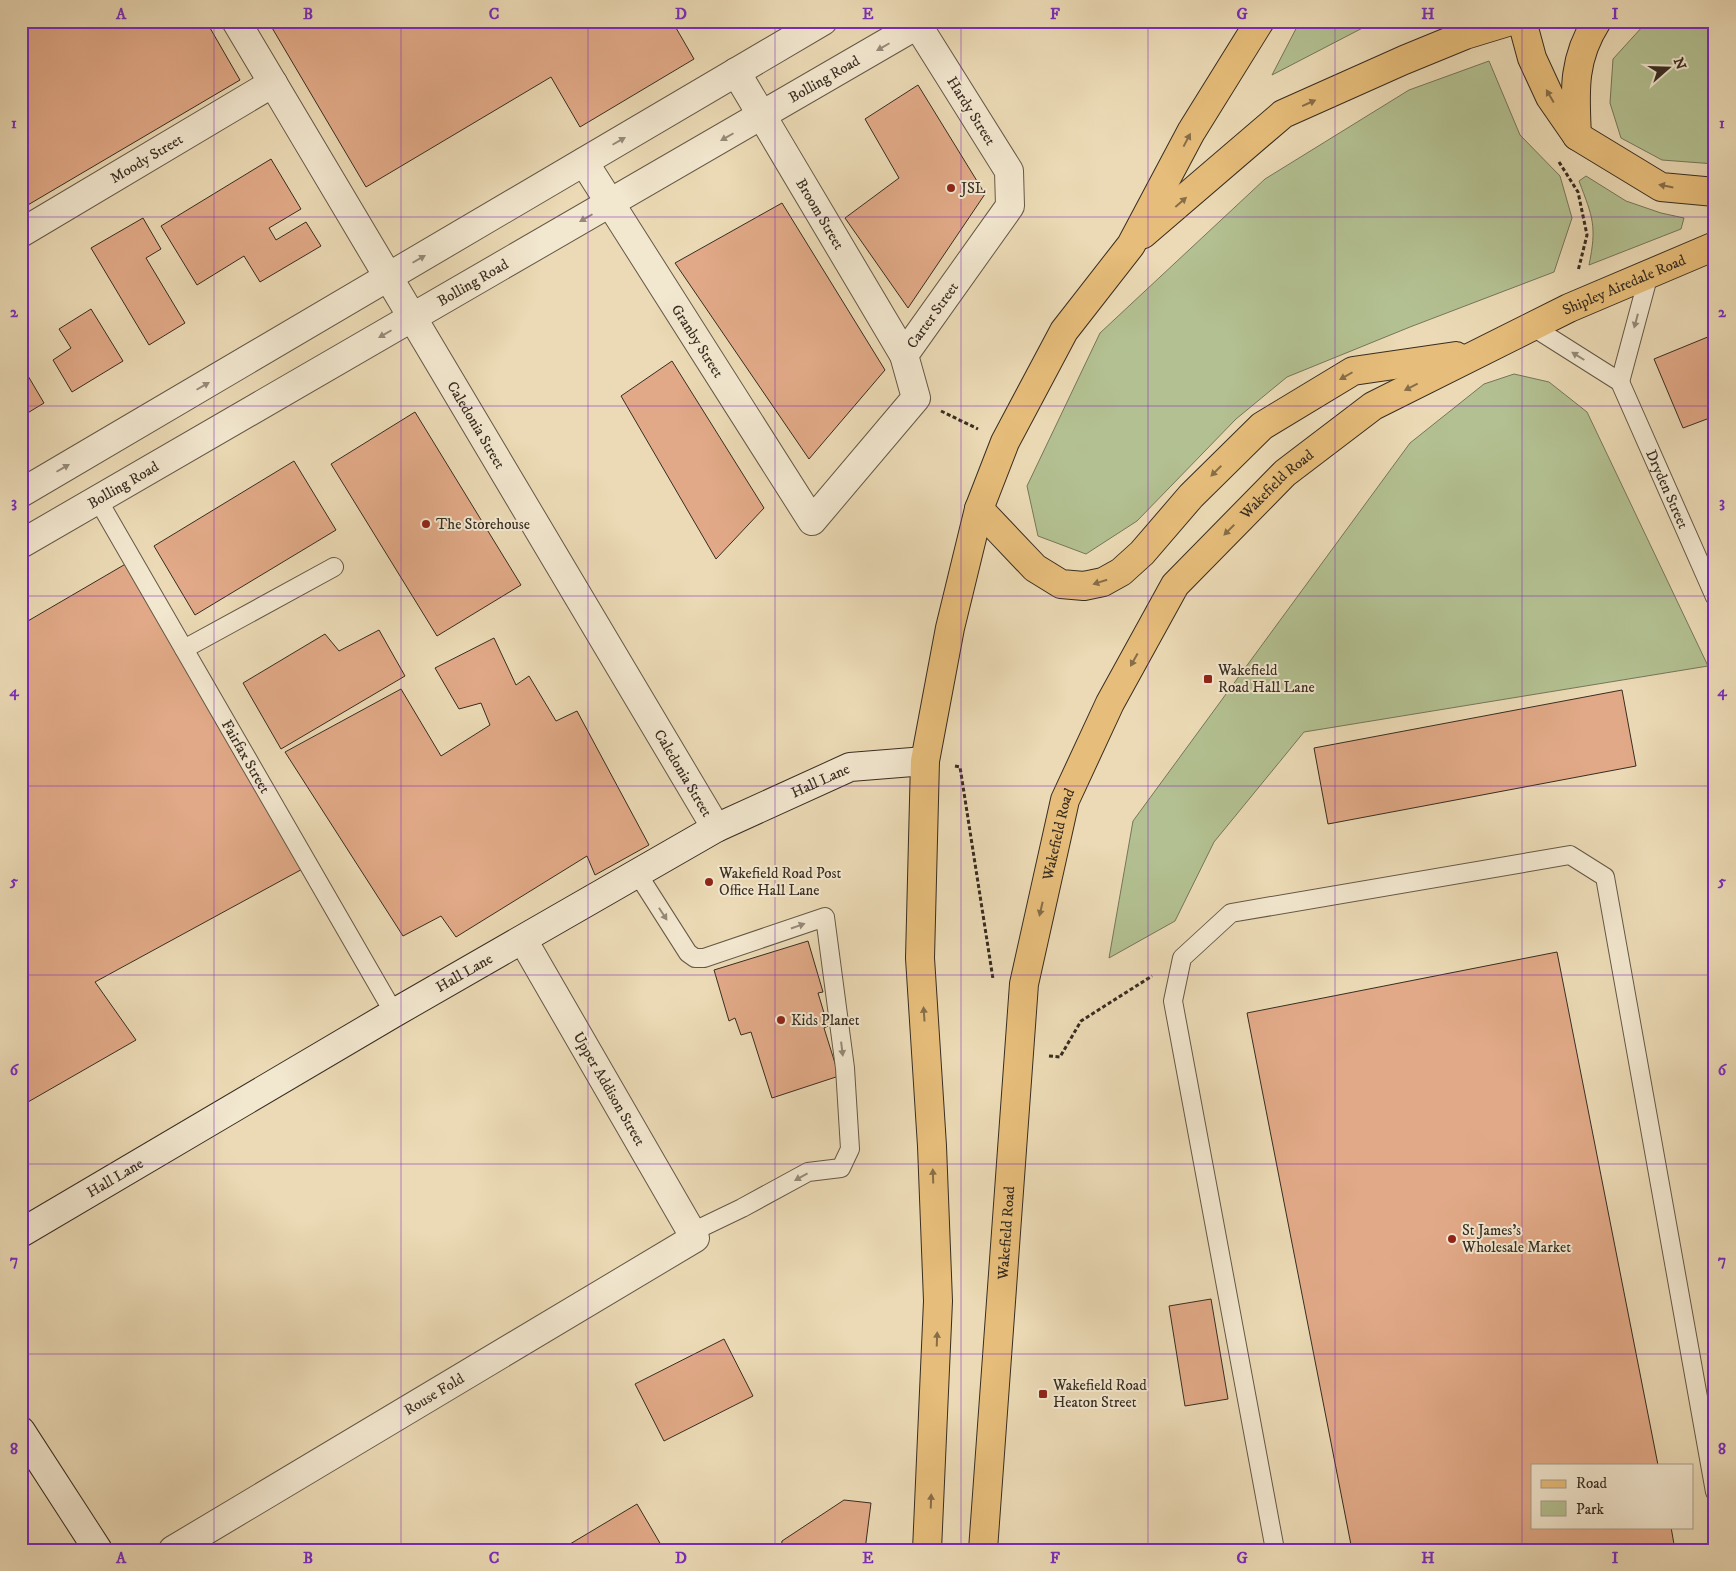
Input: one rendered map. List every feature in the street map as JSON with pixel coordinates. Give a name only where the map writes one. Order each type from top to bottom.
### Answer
[{"type":"main road","points":[[927,1550],[938,1301],[932,1146],[920,958],[925,761],[950,628],[979,509],[1005,442],[1064,331],[1130,245],[1191,132],[1260,21]]},
{"type":"main road","points":[[1130,245],[1283,114],[1465,35],[1511,21]]},
{"type":"main road","points":[[1522,21],[1532,58],[1550,97],[1577,136],[1661,187],[1715,192]]},
{"type":"main road","points":[[1577,136],[1574,84],[1586,38],[1597,21]]},
{"type":"main road","name":"Shipley Airedale Road","points":[[1533,327],[1569,308],[1715,246]]},
{"type":"main road","name":"Wakefield Road","points":[[983,1550],[1023,994],[1065,800],[1110,703],[1175,584],[1292,468],[1373,406],[1533,327]]},
{"type":"main road","points":[[979,509],[1035,568],[1061,584],[1084,586],[1103,582],[1121,572],[1142,553],[1191,496],[1262,426],[1353,371],[1480,352]]},
{"type":"street","name":"Caledonia Street","points":[[236,21],[716,828]]},
{"type":"street","points":[[21,493],[823,21]]},
{"type":"street","name":"Bolling Road","points":[[21,544],[762,117],[919,23]]},
{"type":"street","name":"Hardy Street","points":[[919,23],[1009,171],[1010,206]]},
{"type":"street","name":"Broom Street","points":[[736,72],[904,354]]},
{"type":"street","name":"Moody Street","points":[[21,233],[273,83]]},
{"type":"street","name":"Granby Street","points":[[584,162],[812,521],[916,398]]},
{"type":"street","name":"Carter Street","points":[[916,398],[904,354],[1010,206]]},
{"type":"street","name":"Hall Lane","points":[[21,1233],[394,1013],[716,828],[850,767],[925,761]]},
{"type":"street","name":"Upper Addison Street","points":[[523,940],[694,1235]]},
{"type":"street","name":"Rouse Fold","points":[[173,1550],[694,1235]]},
{"type":"street","points":[[21,1431],[98,1550]]},
{"type":"lane","points":[[1533,327],[1620,382],[1649,274]]},
{"type":"lane","name":"Dryden Street","points":[[1620,382],[1715,597]]},
{"type":"lane","name":"Fairfax Street","points":[[98,500],[394,1013]]},
{"type":"lane","points":[[184,649],[334,567]]},
{"type":"lane","points":[[1275,1550],[1173,1001],[1182,958],[1231,913],[1570,855],[1605,877],[1715,1492]]},
{"type":"lane","points":[[637,873],[688,953],[695,958],[704,958],[825,917],[845,1068],[850,1149],[841,1168],[808,1172],[694,1235]]},
{"type":"path","points":[[1554,154],[1578,192],[1587,235],[1569,308]]},
{"type":"path","points":[[916,398],[1005,442]]},
{"type":"path","points":[[925,761],[960,767],[994,990],[1023,994]]},
{"type":"path","points":[[1019,1053],[1060,1056],[1081,1021],[1182,958]]},
{"type":"green space","points":[[1300,21],[1376,21],[1272,75]]},
{"type":"green space","points":[[1715,21],[1715,164],[1662,160],[1621,138],[1610,103],[1613,59],[1643,26]]},
{"type":"green space","points":[[1489,61],[1520,135],[1560,176],[1572,218],[1554,272],[1410,327],[1287,377],[1236,419],[1137,521],[1086,554],[1038,536],[1027,486],[1100,333],[1265,179],[1409,90]]},
{"type":"green space","points":[[1586,176],[1626,201],[1661,213],[1684,218],[1681,229],[1589,265],[1593,241],[1592,222],[1588,204],[1579,181]]},
{"type":"green space","points":[[1514,374],[1549,382],[1587,412],[1708,666],[1304,732],[1214,842],[1175,921],[1109,958],[1133,821],[1410,443],[1484,384]]},
{"type":"building","points":[[21,21],[206,21],[240,80],[21,209]]},
{"type":"building","points":[[268,21],[672,21],[694,59],[580,127],[551,77],[366,187]]},
{"type":"building","points":[[918,85],[985,194],[908,308],[845,218],[899,178],[865,119]]},
{"type":"building","points":[[271,159],[301,209],[269,228],[276,240],[306,222],[321,246],[260,282],[244,256],[197,285],[161,226]]},
{"type":"building","points":[[782,203],[885,370],[809,459],[675,263]]},
{"type":"building","points":[[143,218],[161,249],[146,258],[185,323],[149,345],[91,248]]},
{"type":"building","points":[[91,309],[123,361],[72,392],[53,360],[71,348],[59,329]]},
{"type":"building","points":[[1715,334],[1715,416],[1683,428],[1654,359]]},
{"type":"building","points":[[672,361],[764,508],[716,559],[621,396]]},
{"type":"building","points":[[21,364],[44,403],[21,417]]},
{"type":"building","name":"The Storehouse","points":[[415,412],[521,585],[437,636],[331,464]]},
{"type":"building","points":[[294,461],[336,530],[195,615],[154,546]]},
{"type":"building","points":[[129,562],[308,866],[95,982],[136,1040],[21,1106],[21,625]]},
{"type":"building","points":[[379,630],[405,676],[281,749],[243,683],[325,634],[339,651]]},
{"type":"building","points":[[494,638],[516,685],[529,676],[556,721],[577,711],[649,845],[595,875],[587,856],[456,937],[441,916],[403,936],[285,752],[401,689],[441,756],[490,725],[481,703],[459,709],[435,668]]},
{"type":"building","points":[[1622,690],[1636,766],[1328,824],[1314,748]]},
{"type":"building","name":"Kids Planet","points":[[808,941],[823,992],[818,993],[828,1026],[824,1028],[839,1076],[772,1098],[751,1032],[741,1035],[735,1018],[729,1021],[714,970]]},
{"type":"building","name":"St James's Wholesale Market","points":[[1557,952],[1658,1464],[1531,1464],[1531,1528],[1671,1528],[1675,1550],[1352,1550],[1247,1013]]},
{"type":"building","points":[[1211,1299],[1228,1399],[1185,1406],[1169,1306]]},
{"type":"building","points":[[724,1339],[753,1396],[664,1441],[635,1384]]},
{"type":"building","points":[[844,1500],[871,1503],[865,1550],[781,1550],[782,1541]]},
{"type":"building","points":[[637,1504],[664,1550],[560,1550]]},
{"type":"building","points":[[1101,1545],[1121,1550],[1100,1550]]},
{"type":"place","name":"JSL","points":[[951,188]]},
{"type":"place","name":"The Storehouse","points":[[426,524]]},
{"type":"place","name":"Wakefield Road Hall Lane","points":[[1208,679]]},
{"type":"place","name":"Wakefield Road Post Office Hall Lane","points":[[709,882]]},
{"type":"place","name":"Kids Planet","points":[[781,1020]]},
{"type":"place","name":"St James's Wholesale Market","points":[[1452,1239]]},
{"type":"place","name":"Wakefield Road Heaton Street","points":[[1043,1394]]}]
